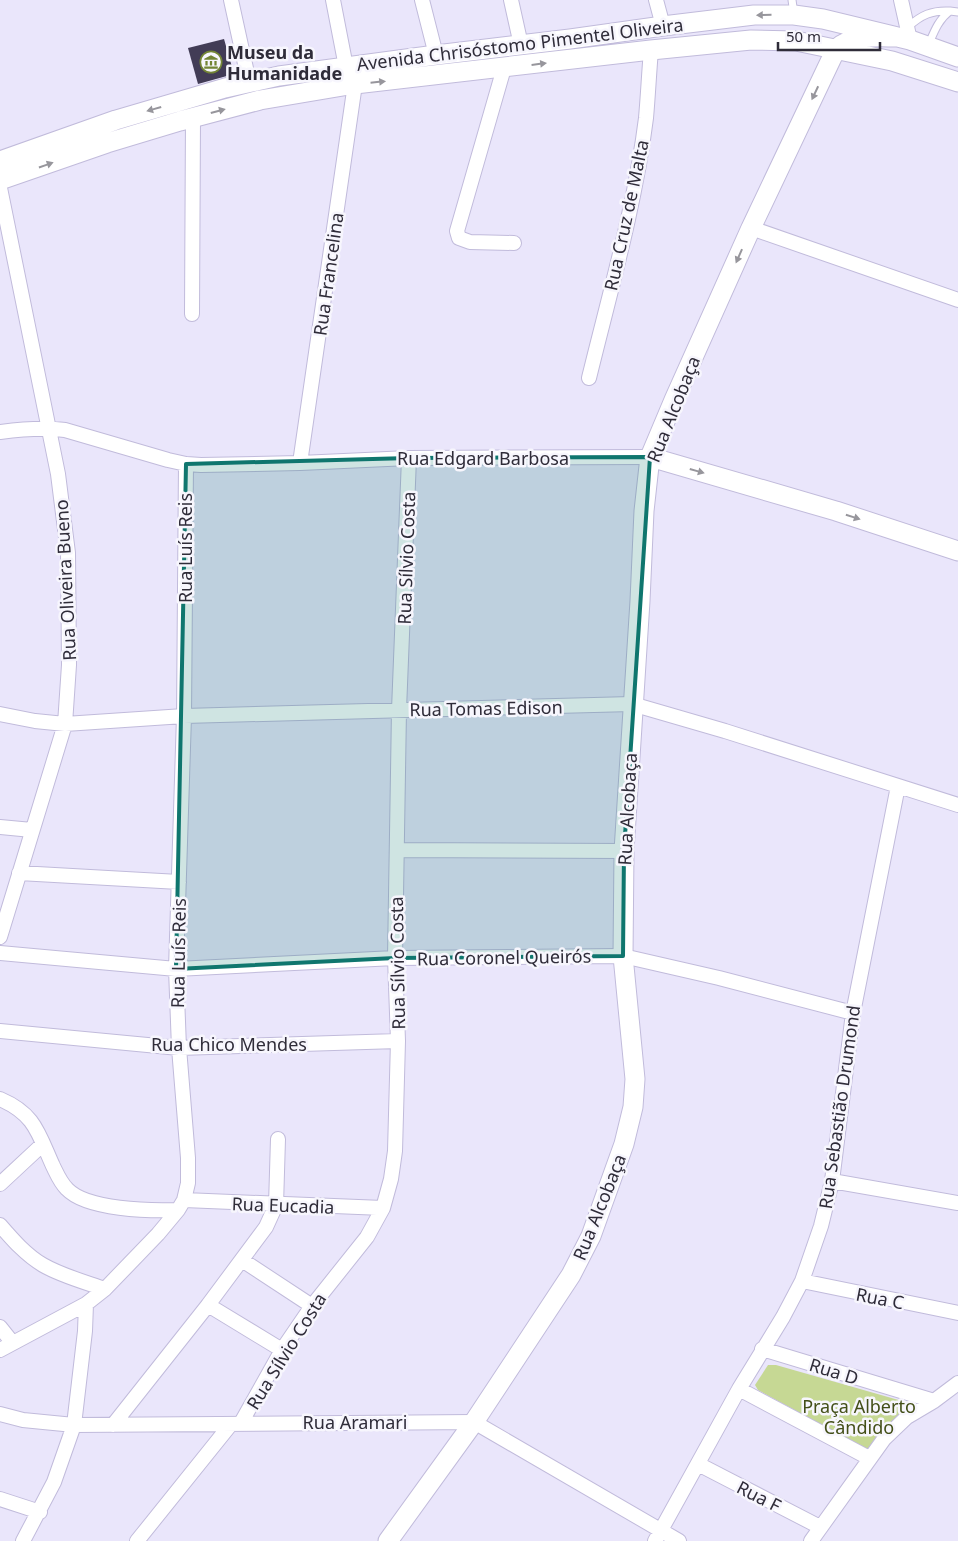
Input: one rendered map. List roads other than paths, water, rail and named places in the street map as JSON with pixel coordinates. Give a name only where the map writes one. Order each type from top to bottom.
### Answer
[{"type":"main road","name":"Avenida Chrisóstomo Pimentel Oliveira","points":[[0,161],[116,120],[249,82],[436,54],[754,15],[793,7],[850,24],[905,34],[928,46],[958,57]]},
{"type":"main road","points":[[836,49],[854,39],[905,34]]},
{"type":"main road","name":"Avenida Chrisóstomo Pimentel Oliveira","points":[[0,180],[107,143],[260,100],[355,84],[651,50],[751,40],[796,41],[892,61],[958,82]]},
{"type":"main road","name":"Rua Alcobaça","points":[[388,1541],[474,1422],[571,1275],[591,1236],[624,1144],[633,1107],[635,1079],[623,956],[624,851],[644,511],[650,457],[751,228],[836,49]]},
{"type":"main road","name":"Rua Edgard Barbosa","points":[[650,457],[836,511],[958,551]]},
{"type":"street","points":[[231,0],[249,82]]},
{"type":"street","points":[[333,0],[346,67]]},
{"type":"street","points":[[422,0],[436,54]]},
{"type":"street","points":[[511,0],[521,45]]},
{"type":"street","points":[[656,0],[663,26]]},
{"type":"street","points":[[901,0],[905,34]]},
{"type":"street","name":"Rua Cruz de Malta","points":[[589,378],[636,178],[646,118],[651,50]]},
{"type":"street","points":[[504,68],[457,235],[459,238],[470,242],[514,243]]},
{"type":"street","name":"Rua Francelina","points":[[300,463],[355,84]]},
{"type":"street","points":[[192,314],[193,118]]},
{"type":"street","name":"Rua Oliveira Bueno","points":[[0,188],[61,492],[68,553],[69,665],[65,724],[20,874],[3,915],[0,938]]},
{"type":"street","points":[[751,228],[958,300]]},
{"type":"street","name":"Rua Edgard Barbosa","points":[[0,432],[26,428],[65,430],[186,464],[300,463],[410,458],[650,457]]},
{"type":"street","name":"Rua Sílvio Costa","points":[[138,1541],[236,1424],[312,1306],[367,1237],[383,1208],[391,1179],[395,1151],[398,1041],[395,958],[399,710],[410,458]]},
{"type":"street","name":"Rua Luís Reis","points":[[181,1205],[188,1183],[176,968],[184,716],[186,464]]},
{"type":"street","name":"Rua Tomas Edison","points":[[0,714],[35,721],[65,724],[184,716],[632,704],[726,731],[958,805]]},
{"type":"street","name":"Rua Sebastião Drumond","points":[[658,1536],[739,1389],[783,1317],[802,1281],[821,1226],[832,1181],[853,1013],[898,786]]},
{"type":"street","points":[[0,827],[32,830]]},
{"type":"street","points":[[397,850],[624,851]]},
{"type":"street","points":[[20,874],[179,882]]},
{"type":"street","name":"Rua Coronel Queirós","points":[[0,953],[176,968],[395,958],[623,956],[719,978],[853,1013]]},
{"type":"street","name":"Rua Chico Mendes","points":[[0,1031],[179,1048],[398,1041]]},
{"type":"street","name":"Rua Eucadia","points":[[0,1099],[23,1112],[34,1123],[59,1179],[68,1190],[82,1198],[109,1206],[134,1210],[181,1205],[383,1208]]},
{"type":"street","points":[[113,1425],[208,1306],[266,1227],[276,1205],[278,1139]]},
{"type":"street","points":[[0,1184],[43,1144]]},
{"type":"street","points":[[832,1181],[958,1203]]},
{"type":"street","points":[[0,1327],[6,1346],[86,1304],[105,1290],[158,1234],[181,1205]]},
{"type":"street","points":[[0,1225],[24,1251],[43,1265],[105,1290]]},
{"type":"street","points":[[242,1260],[312,1306]]},
{"type":"street","name":"Rua C","points":[[802,1281],[958,1313]]},
{"type":"street","points":[[23,1541],[40,1512],[54,1482],[74,1426],[85,1331],[86,1304]]},
{"type":"street","points":[[208,1306],[282,1350]]},
{"type":"street","name":"Rua D","points":[[762,1350],[934,1401]]},
{"type":"street","points":[[811,1541],[848,1491],[869,1458],[896,1427],[958,1383]]},
{"type":"street","points":[[739,1389],[869,1458]]},
{"type":"street","name":"Rua Aramari","points":[[0,1414],[23,1420],[74,1426],[474,1422]]},
{"type":"street","points":[[474,1422],[658,1536],[679,1541]]},
{"type":"street","name":"Rua F","points":[[698,1464],[820,1527]]},
{"type":"street","points":[[0,1499],[40,1512]]},
{"type":"lane","points":[[928,46],[939,22],[950,11]]},
{"type":"lane","points":[[905,34],[923,16],[932,12],[958,12]]},
{"type":"place","name":"Museu da Humanidade","points":[[211,62]]},
{"type":"park label","name":"Praça Alberto Cândido","points":[[859,1416]]}]
